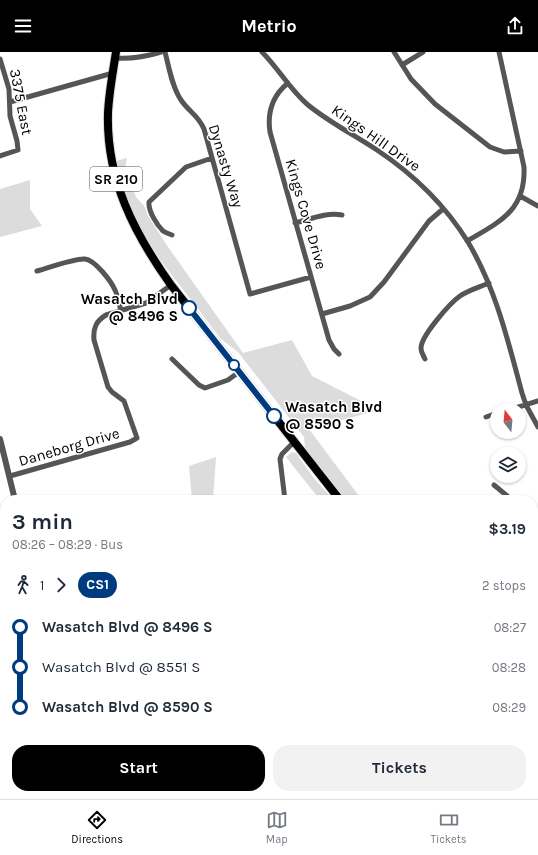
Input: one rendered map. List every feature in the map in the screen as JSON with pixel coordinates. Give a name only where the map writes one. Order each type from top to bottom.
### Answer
[{"type":"main road","name":"SR 210","points":[[116,55],[109,104],[108,131],[112,163],[118,185],[125,207],[137,231],[172,285],[336,495]]},
{"type":"street","points":[[116,55],[130,59],[161,52]]},
{"type":"street","name":"Dynasty Way","points":[[165,52],[180,99],[200,121],[212,158],[250,294],[311,277]]},
{"type":"street","name":"Kings Hill Drive","points":[[262,52],[271,60],[288,83],[307,103],[318,112],[395,163],[428,192],[443,209],[467,241],[489,283],[525,403]]},
{"type":"street","points":[[394,52],[411,79],[435,104],[490,147],[504,152],[521,151]]},
{"type":"street","points":[[402,65],[423,52]]},
{"type":"street","points":[[467,241],[501,220],[515,205],[520,196],[524,176],[521,151],[499,52]]},
{"type":"street","name":"3375 East","points":[[0,59],[8,89],[10,116],[18,150],[0,156]]},
{"type":"street","points":[[10,102],[113,73]]},
{"type":"street","name":"Kings Cove Drive","points":[[288,83],[280,90],[274,99],[268,121],[270,132],[329,340],[339,354]]},
{"type":"street","points":[[172,235],[164,232],[160,227],[150,210],[149,202],[186,168],[212,158]]},
{"type":"street","points":[[520,196],[538,206]]},
{"type":"street","points":[[322,314],[350,306],[370,297],[384,282],[429,221],[443,209]]},
{"type":"street","points":[[295,223],[325,214],[342,215]]},
{"type":"street","points":[[37,271],[78,259],[87,259],[92,261],[115,290],[121,311]]},
{"type":"street","points":[[425,359],[421,353],[421,346],[425,337],[446,308],[462,295],[489,283]]},
{"type":"street","name":"Daneborg Drive","points":[[10,476],[130,442],[137,438],[124,401],[112,392],[105,381],[93,333],[101,318],[106,315],[146,303],[172,285]]},
{"type":"street","points":[[172,359],[199,385],[205,388],[228,380],[239,372]]},
{"type":"street","points":[[526,405],[538,401]]},
{"type":"street","name":"Kings Hill Drive","points":[[526,405],[538,427]]},
{"type":"street","points":[[486,417],[490,416]]},
{"type":"street","points":[[0,439],[14,495]]},
{"type":"street","points":[[284,495],[280,459],[282,454],[294,442]]},
{"type":"street","points":[[494,485],[506,495]]},
{"type":"shaded area","points":[[127,158],[125,168],[136,197],[145,207],[147,214],[166,244],[243,353],[292,340],[312,376],[379,410],[309,429],[358,495],[342,495],[305,448],[304,437],[238,352],[221,339],[161,261],[141,230],[129,205],[116,161]]},
{"type":"shaded area","points":[[30,180],[30,209],[42,226],[0,237],[0,189]]},
{"type":"shaded area","points":[[292,452],[296,453],[329,495],[316,495],[286,457]]},
{"type":"shaded area","points":[[216,457],[213,495],[192,495],[189,466]]},
{"type":"bus line","name":"CS1","points":[[189,308],[274,416]]},
{"type":"place","name":"Wasatch Blvd @ 8496 S","points":[[189,308]]},
{"type":"place","name":"Wasatch Blvd @ 8590 S","points":[[274,416]]}]
